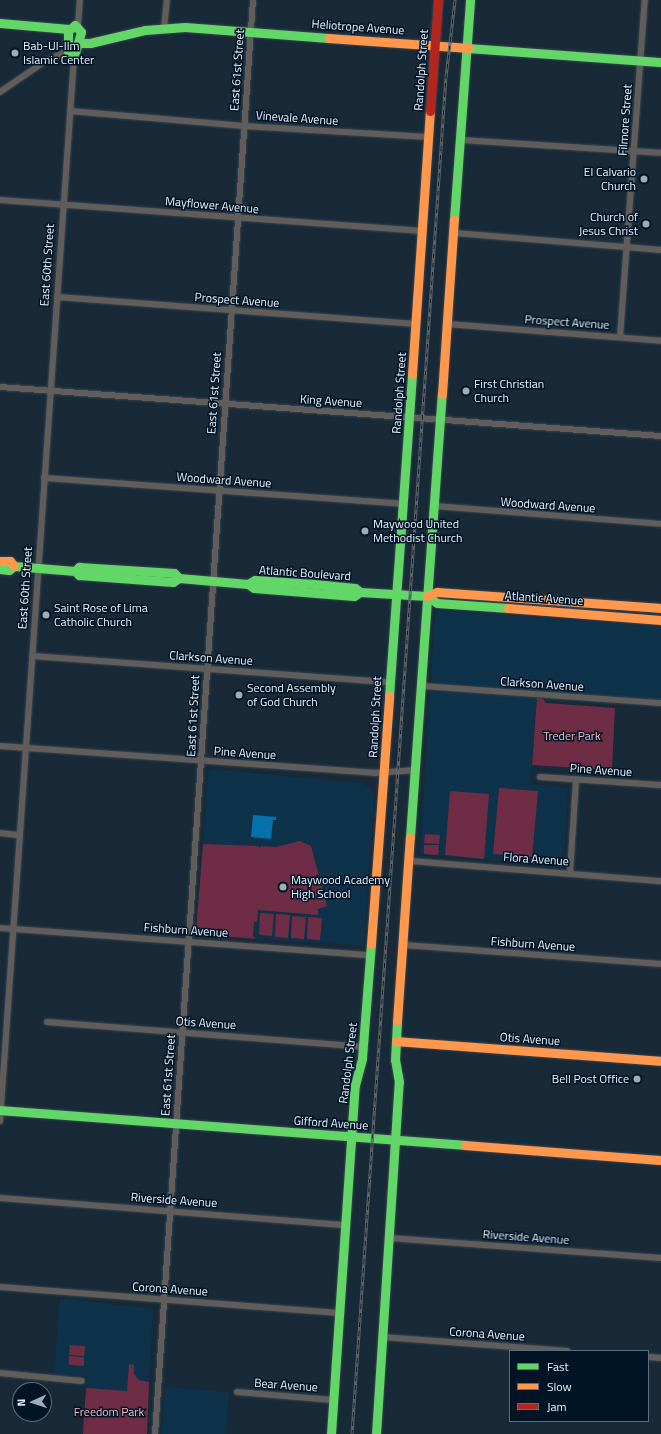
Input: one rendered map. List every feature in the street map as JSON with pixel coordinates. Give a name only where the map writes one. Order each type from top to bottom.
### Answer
[{"type":"street","name":"East 60th Street","points":[[0,1121],[70,111],[71,54],[73,27],[80,0]]},
{"type":"street","points":[[164,28],[167,0]]},
{"type":"street","name":"East 61st Street","points":[[155,1434],[188,942],[202,761],[214,581],[218,490],[253,0]]},
{"type":"street","name":"Randolph Street","points":[[331,1434],[355,1085],[363,1047],[384,773],[389,682],[397,594],[438,0]]},
{"type":"street","points":[[376,1434],[399,1082],[395,1060],[396,1041],[447,324],[455,234],[470,0]]},
{"type":"street","name":"Filmore Street","points":[[620,337],[645,0]]},
{"type":"street","points":[[0,23],[73,27]]},
{"type":"street","name":"East 60th Street","points":[[71,54],[77,55],[81,32],[73,27]]},
{"type":"street","name":"Heliotrope Avenue","points":[[79,43],[90,43],[164,28],[251,32],[661,62]]},
{"type":"street","points":[[0,92],[44,62],[71,54]]},
{"type":"street","name":"Vinevale Avenue","points":[[70,111],[244,126],[428,137]]},
{"type":"street","points":[[461,140],[661,153]]},
{"type":"street","name":"Mayflower Avenue","points":[[0,200],[423,231]]},
{"type":"street","points":[[455,234],[661,250]]},
{"type":"street","name":"Prospect Avenue","points":[[57,297],[416,324]]},
{"type":"street","name":"Prospect Avenue","points":[[447,324],[661,341]]},
{"type":"street","name":"King Avenue","points":[[0,387],[661,436]]},
{"type":"street","name":"Woodward Avenue","points":[[44,478],[403,504]]},
{"type":"street","name":"Woodward Avenue","points":[[434,506],[661,524]]},
{"type":"street","name":"Atlantic Boulevard","points":[[0,561],[10,561],[14,566]]},
{"type":"street","name":"Atlantic Boulevard","points":[[0,569],[9,570],[14,566],[75,571],[79,567],[174,573],[179,578],[248,584],[255,580],[314,584],[355,588],[360,592],[397,594]]},
{"type":"street","name":"Atlantic Avenue","points":[[397,594],[428,596],[444,592],[661,608]]},
{"type":"street","name":"Atlantic Avenue","points":[[428,596],[437,603],[661,620]]},
{"type":"street","name":"Clarkson Avenue","points":[[32,656],[389,682]]},
{"type":"street","name":"Clarkson Avenue","points":[[422,686],[661,703]]},
{"type":"street","name":"Pine Avenue","points":[[0,746],[384,773],[416,770]]},
{"type":"street","name":"Pine Avenue","points":[[540,777],[661,785]]},
{"type":"street","points":[[570,873],[576,779]]},
{"type":"street","points":[[0,834],[20,835]]},
{"type":"street","name":"Flora Avenue","points":[[410,861],[661,881]]},
{"type":"street","name":"Fishburn Avenue","points":[[0,928],[370,955]]},
{"type":"street","name":"Fishburn Avenue","points":[[404,945],[661,964]]},
{"type":"street","points":[[0,1019],[7,1020]]},
{"type":"street","name":"Otis Avenue","points":[[47,1022],[363,1047]]},
{"type":"street","name":"Otis Avenue","points":[[396,1041],[661,1061]]},
{"type":"street","name":"Gifford Avenue","points":[[0,1110],[661,1160]]},
{"type":"street","name":"Riverside Avenue","points":[[0,1198],[346,1225]]},
{"type":"street","name":"Riverside Avenue","points":[[389,1238],[661,1258]]},
{"type":"street","name":"Corona Avenue","points":[[0,1287],[339,1313]]},
{"type":"street","name":"Corona Avenue","points":[[382,1337],[554,1350]]},
{"type":"street","points":[[649,1357],[661,1358]]},
{"type":"street","points":[[0,1373],[82,1381]]},
{"type":"street","name":"Bear Avenue","points":[[237,1392],[333,1400]]},
{"type":"shaded area","points":[[439,610],[661,627],[661,700],[431,682],[435,613]]},
{"type":"shaded area","points":[[430,691],[537,698],[530,784],[566,788],[568,790],[563,863],[560,866],[420,854]]},
{"type":"shaded area","name":"Maywood Academy High School","points":[[212,769],[360,783],[367,785],[372,791],[374,797],[364,946],[199,934],[196,931],[208,772]]},
{"type":"shaded area","points":[[60,1298],[153,1309],[148,1393],[86,1388],[87,1376],[54,1374]]},
{"type":"shaded area","points":[[165,1387],[229,1392],[226,1434],[161,1434]]},
{"type":"green space","name":"Treder Park","points":[[537,698],[543,699],[546,703],[615,708],[612,770],[532,765]]},
{"type":"green space","points":[[499,788],[538,791],[532,857],[493,854]]},
{"type":"green space","points":[[450,791],[489,794],[484,859],[445,855]]},
{"type":"green space","points":[[425,834],[440,835],[439,844],[424,843]]},
{"type":"green space","points":[[300,841],[311,846],[327,906],[318,909],[318,915],[258,910],[257,922],[254,922],[253,936],[256,939],[199,934],[196,931],[203,844],[258,846],[260,848],[261,846],[276,847]]},
{"type":"green space","points":[[424,845],[439,845],[438,855],[424,854]]},
{"type":"green space","points":[[260,913],[274,914],[272,936],[259,935]]},
{"type":"green space","points":[[276,914],[290,915],[288,938],[275,937]]},
{"type":"green space","points":[[292,916],[306,917],[304,939],[291,938]]},
{"type":"green space","points":[[308,917],[322,918],[320,940],[307,939]]},
{"type":"green space","points":[[70,1345],[85,1346],[84,1356],[69,1355]]},
{"type":"green space","points":[[69,1356],[84,1357],[84,1366],[69,1365]]},
{"type":"green space","name":"Freedom Park","points":[[129,1364],[134,1365],[134,1374],[139,1380],[149,1382],[147,1434],[83,1434],[86,1388],[127,1391]]},
{"type":"water","points":[[253,815],[276,817],[276,820],[273,820],[271,839],[251,837]]},
{"type":"railway","points":[[352,1434],[446,77],[455,0]]},
{"type":"traffic: fast","points":[[454,219],[470,0]]},
{"type":"traffic: fast","points":[[0,23],[69,29]]},
{"type":"traffic: fast","points":[[75,25],[81,32],[74,57],[68,51],[68,31],[75,25]]},
{"type":"traffic: fast","points":[[79,43],[90,43],[145,30],[185,27],[329,38]]},
{"type":"traffic: fast","points":[[469,48],[661,62]]},
{"type":"traffic: fast","points":[[389,696],[412,374]]},
{"type":"traffic: fast","points":[[410,837],[442,394]]},
{"type":"traffic: fast","points":[[0,569],[9,570],[14,566],[75,571],[79,567],[174,573],[179,578]]},
{"type":"traffic: fast","points":[[75,571],[79,575],[173,582],[179,578],[248,584],[254,588],[354,596],[360,592],[427,596],[437,603],[508,608]]},
{"type":"traffic: fast","points":[[248,584],[255,580],[314,584],[355,588],[360,592]]},
{"type":"traffic: fast","points":[[331,1434],[355,1085],[362,1058],[371,944]]},
{"type":"traffic: fast","points":[[376,1434],[399,1082],[395,1060],[397,1021]]},
{"type":"traffic: fast","points":[[0,1110],[465,1145]]},
{"type":"traffic: slow","points":[[329,38],[469,48]]},
{"type":"traffic: slow","points":[[412,374],[430,111]]},
{"type":"traffic: slow","points":[[442,394],[454,219]]},
{"type":"traffic: slow","points":[[0,561],[10,561],[14,566]]},
{"type":"traffic: slow","points":[[427,596],[437,592],[661,608]]},
{"type":"traffic: slow","points":[[508,608],[661,620]]},
{"type":"traffic: slow","points":[[371,944],[389,696]]},
{"type":"traffic: slow","points":[[397,1021],[410,837]]},
{"type":"traffic: slow","points":[[396,1041],[661,1061]]},
{"type":"traffic: slow","points":[[465,1145],[661,1160]]},
{"type":"traffic: jam","points":[[430,111],[438,0]]},
{"type":"place","name":"Bab-Ul-Ilm Islamic Center","points":[[15,53]]},
{"type":"place","name":"El Calvario Church","points":[[644,179]]},
{"type":"place","name":"Church of Jesus Christ","points":[[646,224]]},
{"type":"place","name":"First Christian Church","points":[[466,391]]},
{"type":"place","name":"Maywood United Methodist Church","points":[[365,531]]},
{"type":"place","name":"Saint Rose of Lima Catholic Church","points":[[46,615]]},
{"type":"place","name":"Second Assembly of God Church","points":[[239,695]]},
{"type":"place","name":"Maywood Academy High School","points":[[283,887]]},
{"type":"place","name":"Bell Post Office","points":[[637,1079]]}]
